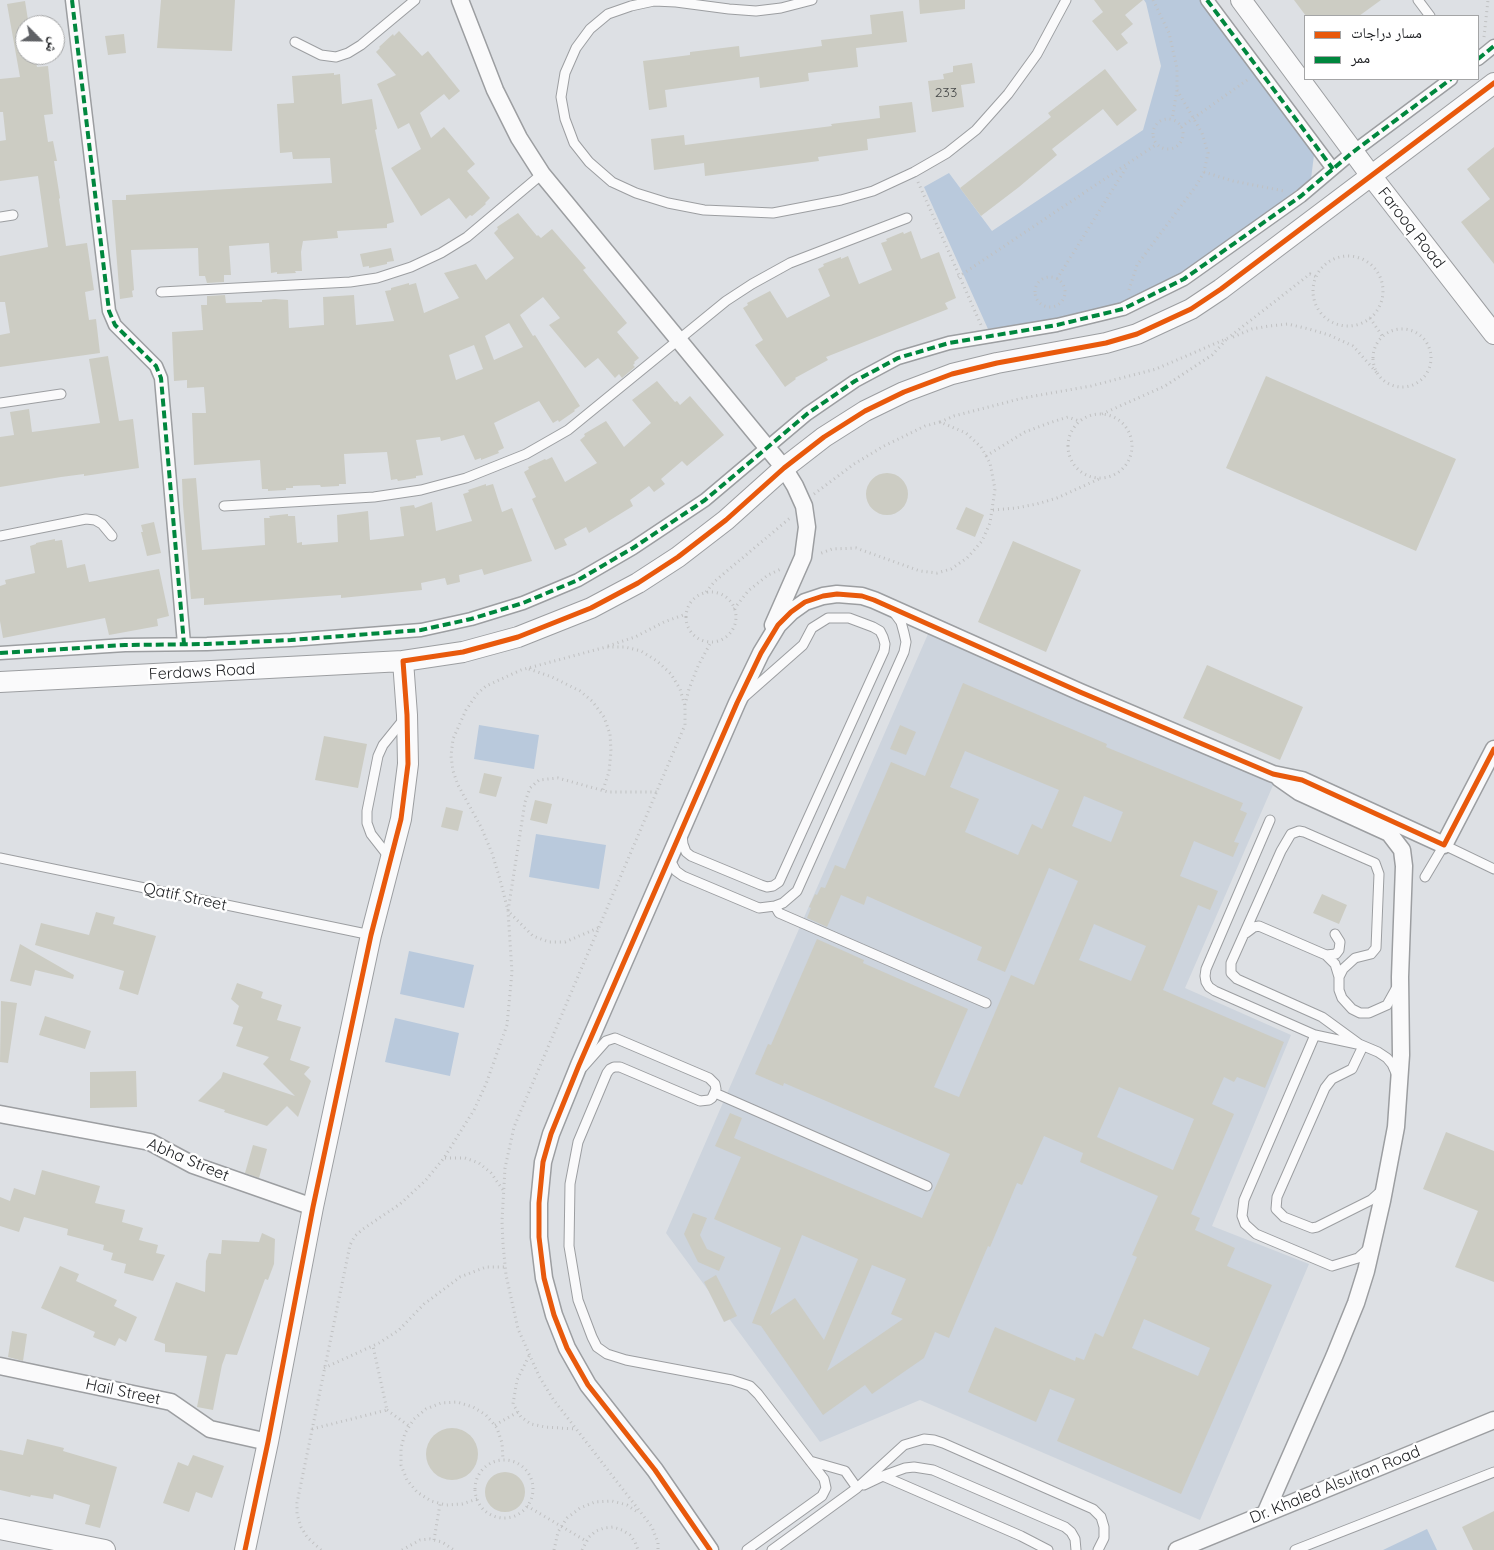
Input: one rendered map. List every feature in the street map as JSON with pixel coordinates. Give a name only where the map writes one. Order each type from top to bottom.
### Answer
[{"type":"street","points":[[72,0],[109,311],[115,325],[156,366],[161,378],[184,644]]},
{"type":"street","points":[[460,0],[495,90],[519,138],[542,174],[784,468],[804,506],[807,527],[803,557],[737,703],[573,1079],[551,1134],[543,1162],[539,1203],[539,1237],[544,1278],[554,1315],[567,1348],[588,1385],[655,1470],[710,1550]]},
{"type":"street","points":[[1207,0],[1333,168]]},
{"type":"street","name":"Farooq Road","points":[[1241,0],[1372,177],[1494,334]]},
{"type":"street","points":[[1480,57],[1494,46]]},
{"type":"street","points":[[0,653],[125,645],[291,640],[421,630],[471,619],[523,603],[578,580],[633,548],[705,500],[807,414],[856,381],[898,358],[948,342],[1057,325],[1123,309],[1184,279],[1301,196],[1333,168],[1450,80]]},
{"type":"street","name":"Ferdaws Road","points":[[0,682],[403,661],[463,652],[518,637],[591,608],[638,583],[678,557],[726,520],[784,468],[824,437],[865,411],[904,392],[952,374],[997,363],[1106,343],[1137,334],[1191,309],[1221,289],[1372,177],[1494,84]]},
{"type":"street","points":[[761,653],[778,625],[790,612],[805,602],[822,596],[837,594],[862,596],[1273,774],[1302,780],[1444,846],[1494,749]]},
{"type":"street","points":[[245,1550],[268,1442],[313,1207],[371,935],[401,820],[408,764],[403,661]]},
{"type":"street","points":[[1265,1514],[1354,1308],[1366,1270],[1386,1182],[1396,1127],[1401,1055],[1400,977],[1404,866],[1402,850],[1389,833],[1299,792],[1273,774]]},
{"type":"street","name":"Abha Street","points":[[0,1114],[150,1142],[193,1164],[313,1207]]},
{"type":"street","name":"Hail Street","points":[[0,1366],[171,1402],[210,1429],[268,1442]]},
{"type":"street","name":"Dr. Khaled Alsultan Road","points":[[1177,1550],[1494,1420]]},
{"type":"street","points":[[0,1529],[106,1550]]},
{"type":"lane","points":[[295,42],[321,55],[336,57],[348,53],[361,45],[415,0]]},
{"type":"lane","points":[[812,0],[781,8],[756,11],[676,2],[654,2],[631,6],[608,14],[590,29],[576,48],[565,73],[561,97],[565,119],[574,143],[589,162],[612,182],[668,204],[704,210],[772,213],[841,200],[873,191],[914,172],[947,153],[976,130],[1008,94],[1037,54],[1066,0]]},
{"type":"lane","points":[[1418,0],[1429,15]]},
{"type":"lane","points":[[161,292],[350,282],[377,278],[411,267],[441,253],[466,237],[542,174]]},
{"type":"lane","points":[[0,217],[13,215]]},
{"type":"lane","points":[[224,506],[374,497],[421,490],[466,478],[526,454],[568,430],[726,300],[783,267],[907,218]]},
{"type":"lane","points":[[0,403],[61,394]]},
{"type":"lane","points":[[0,536],[86,519],[95,520],[102,524],[112,536]]},
{"type":"lane","points":[[673,851],[671,862],[676,871],[759,908],[783,904],[796,892],[899,665],[906,642],[897,615],[889,607]]},
{"type":"lane","points":[[683,827],[683,844],[686,852],[691,856],[761,886],[773,886],[779,882],[884,652],[884,637],[880,631],[853,619],[828,618],[812,628],[803,645],[737,703]]},
{"type":"lane","points":[[390,859],[371,834],[367,823],[367,811],[378,756],[383,745],[407,715]]},
{"type":"lane","points":[[1270,820],[1206,969],[1206,982],[1215,991],[1315,1035],[1361,1045],[1378,1052],[1387,1058],[1396,1072],[1399,1088]]},
{"type":"lane","points":[[1361,1045],[1322,1017],[1237,979],[1231,972],[1231,963],[1288,837],[1295,831],[1304,832],[1370,860],[1378,867],[1376,948],[1371,954],[1356,958],[1343,968],[1340,977],[1340,990],[1347,1004],[1360,1013],[1369,1013],[1387,1004],[1396,990],[1400,977]]},
{"type":"lane","points":[[1425,877],[1444,846],[1494,869]]},
{"type":"lane","name":"Qatif Street","points":[[0,858],[371,935]]},
{"type":"lane","points":[[775,906],[779,913],[986,1003]]},
{"type":"lane","points":[[1244,935],[1254,927],[1259,926],[1326,955],[1335,964],[1340,977]]},
{"type":"lane","points":[[1326,955],[1336,954],[1339,950],[1340,942],[1335,934]]},
{"type":"lane","points":[[1315,1035],[1244,1200],[1242,1216],[1245,1224],[1256,1234],[1332,1266],[1358,1258],[1365,1253],[1373,1242]]},
{"type":"lane","points":[[573,1079],[606,1041],[615,1038],[710,1078],[715,1084],[715,1093],[709,1100],[700,1101],[620,1067],[614,1067],[607,1073],[578,1142],[570,1184],[568,1246],[578,1300],[597,1347],[607,1354],[626,1360],[737,1381],[750,1386],[826,1483],[825,1492],[822,1496],[747,1550]]},
{"type":"lane","points":[[1361,1045],[1352,1069],[1332,1079],[1324,1088],[1277,1197],[1276,1209],[1284,1218],[1312,1228],[1317,1227],[1377,1196],[1386,1182]]},
{"type":"lane","points":[[715,1093],[927,1186]]},
{"type":"lane","points":[[772,1550],[857,1488],[904,1445],[914,1441],[934,1440],[1093,1509],[1101,1517],[1104,1527],[1104,1538],[1098,1550]]},
{"type":"lane","points":[[810,1461],[845,1471],[857,1488]]},
{"type":"lane","points":[[857,1488],[883,1476],[914,1467],[933,1470],[1065,1527],[1075,1539],[1076,1550]]},
{"type":"lane","points":[[1295,1550],[1494,1472]]},
{"type":"lane","points":[[883,1476],[1021,1536],[1048,1550]]},
{"type":"path","points":[[1153,0],[1169,33],[1177,68],[1177,90],[1172,120]]},
{"type":"path","points":[[1480,57],[1488,0]]},
{"type":"path","points":[[1181,127],[1261,70]]},
{"type":"path","points":[[1123,309],[1136,265],[1196,186],[1204,172],[1208,153],[1202,133],[1177,90]]},
{"type":"path","points":[[1172,120],[1181,127],[1183,138],[1178,145],[1167,149],[1157,144],[1154,137],[1156,126],[1161,121],[1172,120]]},
{"type":"path","points":[[958,277],[1157,144]]},
{"type":"path","points":[[1057,279],[1127,165]]},
{"type":"path","points":[[914,172],[958,277],[986,336]]},
{"type":"path","points":[[1204,172],[1233,181],[1270,187],[1301,196]]},
{"type":"path","points":[[1352,256],[1362,259],[1372,265],[1382,284],[1383,294],[1380,305],[1370,318],[1355,325],[1344,326],[1334,323],[1325,317],[1318,308],[1314,298],[1316,277],[1322,268],[1331,261],[1341,257],[1352,256]]},
{"type":"path","points":[[1102,414],[1166,386],[1212,355],[1228,338],[1310,274],[1316,277]]},
{"type":"path","points":[[1046,278],[1057,279],[1064,289],[1063,298],[1061,302],[1053,307],[1044,306],[1035,296],[1036,287],[1046,278]]},
{"type":"path","points":[[1370,318],[1383,337]]},
{"type":"path","points":[[706,592],[715,581],[804,506],[816,493],[854,464],[884,446],[925,426],[954,416],[1023,398],[1091,386],[1147,372],[1228,338],[1270,326],[1288,324],[1309,329],[1329,335],[1353,346],[1383,380],[1399,388],[1417,384],[1424,378],[1432,361],[1428,344],[1422,337],[1406,329],[1397,330],[1383,337],[1376,346],[1373,355],[1377,373]]},
{"type":"path","points":[[993,510],[1038,504],[1116,473],[1124,467],[1132,448],[1131,438],[1127,429],[1112,416],[1092,414],[1079,421],[1070,434],[1068,453],[1072,463],[1078,470],[1087,476],[1101,478]]},
{"type":"path","points":[[986,456],[1025,432],[1068,417],[1079,421]]},
{"type":"path","points":[[734,609],[748,591],[768,575],[803,557],[816,556],[832,549],[856,548],[920,571],[937,573],[951,569],[972,552],[982,541],[990,522],[995,489],[993,476],[981,447],[966,433],[940,422]]},
{"type":"path","points":[[706,592],[714,592],[728,598],[734,609],[736,620],[730,634],[712,642],[700,640],[694,636],[686,622],[686,614],[692,600],[706,592]]},
{"type":"path","points":[[321,1550],[307,1537],[296,1514],[297,1503],[350,1245],[354,1236],[400,1204],[425,1181],[444,1158],[474,1110],[482,1093],[499,1050],[506,1025],[512,972],[508,911],[492,853],[481,827],[458,786],[451,756],[453,739],[458,726],[477,694],[486,686],[527,669],[635,637],[664,622],[686,614]]},
{"type":"path","points":[[658,1550],[658,1543],[652,1527],[553,1399],[529,1355],[518,1328],[505,1267],[502,1221],[503,1190],[505,1168],[514,1127],[685,725],[685,706],[689,689],[698,666],[712,642]]},
{"type":"path","points":[[606,647],[625,647],[641,651],[657,660],[671,674],[680,689],[685,706]]},
{"type":"path","points":[[527,669],[552,677],[580,691],[592,701],[604,717],[610,734],[611,752],[609,772],[603,790]]},
{"type":"path","points":[[508,911],[525,802],[530,788],[539,780],[558,778],[608,792],[656,792]]},
{"type":"path","points":[[508,911],[533,936],[549,942],[565,942],[599,928]]},
{"type":"path","points":[[444,1158],[465,1158],[479,1163],[490,1173],[503,1190]]},
{"type":"path","points":[[324,1368],[373,1346],[399,1330],[424,1304],[460,1278],[486,1267],[505,1267]]},
{"type":"path","points":[[373,1346],[387,1410],[409,1426]]},
{"type":"path","points":[[529,1355],[517,1380],[513,1404],[521,1418],[531,1424],[545,1427],[576,1429]]},
{"type":"path","points":[[477,1499],[462,1504],[446,1505],[431,1501],[417,1492],[407,1480],[401,1464],[400,1448],[409,1426],[426,1409],[441,1403],[457,1402],[473,1406],[486,1415],[495,1426],[502,1443],[503,1460]]},
{"type":"path","points":[[312,1429],[387,1410]]},
{"type":"path","points":[[495,1426],[518,1412]]},
{"type":"path","points":[[503,1460],[516,1462],[524,1467],[529,1474],[533,1492],[528,1506],[518,1514],[501,1518],[492,1516],[485,1510],[477,1499],[475,1486],[482,1469],[503,1460]]},
{"type":"path","points":[[554,1550],[558,1532],[567,1518],[580,1508],[595,1502],[612,1501],[628,1505],[641,1514]]},
{"type":"path","points":[[434,1540],[440,1504]]},
{"type":"path","points":[[528,1506],[586,1541]]},
{"type":"path","points":[[582,1550],[586,1541],[596,1531],[613,1527],[630,1535],[636,1542],[638,1550]]},
{"type":"path","points":[[402,1550],[420,1540],[442,1542],[454,1550]]},
{"type":"shaded area","points":[[1144,0],[1201,0],[1314,155],[1311,179],[1202,262],[1144,295],[1114,305],[1060,318],[988,329],[924,187],[949,173],[992,231],[1143,130],[1161,66]]},
{"type":"shaded area","points":[[928,634],[1274,783],[1185,988],[1291,1035],[1212,1226],[1309,1264],[1200,1520],[920,1400],[820,1442],[666,1233]]},
{"type":"shaded area","points":[[479,725],[539,735],[534,769],[474,759]]},
{"type":"shaded area","points":[[536,834],[606,845],[599,889],[529,877]]},
{"type":"shaded area","points":[[409,951],[474,965],[464,1008],[400,994]]},
{"type":"shaded area","points":[[395,1018],[459,1033],[450,1076],[385,1062]]},
{"type":"shaded area","points":[[1427,1529],[1437,1550],[1383,1550]]},
{"type":"building","points":[[161,0],[235,0],[232,51],[157,48]]},
{"type":"building","points":[[919,0],[965,0],[965,9],[920,14]]},
{"type":"building","points":[[1094,0],[1143,0],[1125,15],[1133,24],[1121,34],[1128,43],[1117,51],[1092,21],[1103,12]]},
{"type":"building","points":[[1294,0],[1381,0],[1360,15],[1305,15]]},
{"type":"building","points":[[25,1],[27,15],[15,15],[15,49],[7,4]]},
{"type":"building","points":[[903,11],[907,42],[856,48],[858,67],[808,73],[809,81],[760,88],[759,77],[665,90],[667,107],[649,110],[643,61],[690,55],[690,52],[739,46],[740,57],[822,46],[821,40],[872,34],[870,15]]},
{"type":"building","points":[[399,31],[422,56],[428,51],[460,91],[449,100],[444,94],[420,113],[431,138],[444,127],[475,164],[467,171],[490,198],[486,204],[466,219],[449,198],[421,216],[391,168],[421,149],[409,123],[398,129],[377,84],[396,75],[376,52],[393,34],[394,36]]},
{"type":"building","points":[[124,34],[126,53],[108,55],[105,36]]},
{"type":"building","points":[[972,63],[975,83],[961,85],[964,107],[932,112],[928,81],[944,79],[943,74],[953,72],[953,66]]},
{"type":"building","points":[[18,65],[48,66],[53,114],[44,115],[48,142],[53,141],[57,161],[54,161],[66,246],[87,243],[94,290],[85,292],[89,320],[96,319],[100,353],[0,367],[0,335],[10,333],[5,302],[0,302],[0,256],[48,247],[38,176],[0,181],[0,141],[6,140],[3,112],[0,112],[0,79],[20,77]]},
{"type":"building","points":[[1105,69],[1137,110],[1117,126],[1103,109],[1052,149],[1057,155],[981,216],[960,188],[1051,117],[1048,113]]},
{"type":"building","points":[[334,73],[334,75],[340,74],[342,104],[372,99],[377,129],[375,130],[394,222],[387,224],[387,228],[337,231],[338,238],[303,241],[301,252],[302,271],[295,271],[296,273],[271,273],[269,243],[229,246],[231,275],[224,275],[224,282],[207,283],[205,276],[199,276],[198,248],[131,250],[133,297],[120,299],[112,200],[126,200],[126,195],[332,183],[330,158],[293,159],[292,152],[280,153],[277,104],[294,103],[292,76]]},
{"type":"building","points":[[912,102],[916,132],[867,139],[868,150],[818,157],[819,161],[705,176],[704,163],[654,170],[651,139],[684,135],[685,145],[832,126],[831,124],[880,118],[879,106]]},
{"type":"building","points":[[1494,147],[1494,264],[1461,222],[1490,199],[1467,169]]},
{"type":"building","points":[[518,213],[537,236],[541,238],[552,229],[586,268],[583,270],[627,323],[617,332],[639,358],[634,362],[633,365],[635,367],[622,378],[619,374],[615,378],[598,358],[585,368],[549,325],[560,318],[543,297],[520,315],[533,336],[535,335],[580,406],[559,422],[558,420],[553,423],[539,401],[494,423],[504,448],[498,451],[499,453],[481,460],[481,458],[475,460],[464,435],[441,441],[440,437],[416,440],[423,475],[416,476],[416,478],[398,481],[397,479],[391,480],[387,452],[344,454],[346,484],[321,487],[320,485],[293,486],[293,488],[286,488],[286,490],[268,491],[268,489],[262,489],[260,460],[194,465],[192,413],[206,413],[204,387],[187,388],[187,380],[174,381],[172,332],[203,330],[201,305],[207,305],[207,296],[225,295],[226,303],[262,302],[262,300],[275,299],[288,300],[289,328],[324,325],[323,297],[354,295],[356,325],[394,321],[385,291],[409,283],[409,285],[416,283],[424,313],[459,298],[444,273],[476,264],[486,280],[514,258],[494,233],[498,229],[497,227]],"holes":[[[509,323],[523,347],[494,360],[485,336]],[[474,345],[483,369],[456,380],[449,355]]]},
{"type":"building","points":[[911,231],[921,259],[939,252],[956,298],[945,303],[948,309],[826,357],[828,360],[795,378],[785,387],[755,345],[763,340],[743,308],[748,305],[747,303],[770,291],[787,318],[830,296],[818,269],[824,266],[823,264],[848,256],[859,284],[892,270],[881,243],[903,232],[904,234]]},
{"type":"building","points":[[391,248],[394,261],[369,268],[369,266],[363,267],[360,254]]},
{"type":"building","points":[[108,356],[119,421],[133,419],[139,468],[84,476],[84,474],[61,477],[0,487],[0,437],[14,435],[10,412],[29,409],[32,432],[100,423],[89,359]]},
{"type":"building","points":[[1266,376],[1456,459],[1416,551],[1226,468]]},
{"type":"building","points":[[657,381],[675,402],[677,401],[680,405],[690,396],[724,435],[687,466],[682,461],[661,479],[665,484],[654,492],[649,486],[630,500],[633,506],[589,533],[586,527],[564,539],[567,545],[555,550],[532,499],[536,497],[524,472],[529,469],[528,467],[552,457],[565,482],[597,463],[580,440],[585,436],[584,434],[606,421],[624,447],[651,423],[632,400]]},
{"type":"building","points":[[887,473],[902,479],[908,494],[902,509],[887,515],[872,509],[866,494],[872,479]]},
{"type":"building","points":[[196,478],[202,550],[265,545],[264,518],[288,514],[288,516],[295,516],[297,543],[302,542],[302,545],[338,542],[337,515],[368,511],[370,540],[404,536],[400,507],[414,505],[415,508],[432,502],[436,531],[472,521],[463,494],[469,492],[468,490],[486,484],[486,486],[493,484],[502,512],[512,508],[532,561],[484,575],[482,569],[459,575],[460,582],[447,585],[445,578],[421,583],[422,590],[341,598],[341,595],[204,605],[204,598],[191,599],[183,505],[182,479]]},
{"type":"building","points":[[966,507],[984,515],[975,537],[956,529]]},
{"type":"building","points":[[154,522],[161,553],[147,556],[141,525]]},
{"type":"building","points":[[55,539],[55,541],[62,540],[67,568],[85,564],[89,582],[159,569],[169,616],[157,619],[158,626],[109,635],[105,618],[3,638],[0,621],[0,586],[6,584],[5,580],[35,573],[30,546]]},
{"type":"building","points":[[1013,541],[1081,570],[1046,652],[978,622]]},
{"type":"building","points":[[1207,665],[1303,707],[1280,760],[1183,718]]},
{"type":"building","points":[[963,683],[1107,744],[1106,747],[1243,803],[1240,810],[1247,813],[1234,842],[1239,843],[1233,857],[1194,841],[1180,876],[1218,891],[1210,910],[1198,905],[1163,990],[1284,1042],[1265,1088],[1237,1077],[1234,1082],[1224,1077],[1212,1104],[1234,1114],[1191,1214],[1200,1218],[1195,1230],[1235,1248],[1227,1266],[1272,1285],[1181,1494],[1057,1441],[1075,1399],[1050,1389],[1036,1422],[968,1392],[995,1327],[1075,1361],[1076,1357],[1084,1360],[1095,1333],[1103,1337],[1137,1257],[1132,1255],[1158,1196],[1080,1162],[1083,1153],[1044,1136],[1022,1185],[1017,1183],[949,1338],[935,1332],[924,1358],[872,1394],[865,1385],[823,1415],[761,1326],[752,1323],[781,1248],[714,1219],[741,1157],[715,1146],[730,1113],[742,1118],[734,1138],[922,1218],[950,1154],[784,1083],[783,1086],[755,1074],[768,1044],[771,1045],[817,939],[864,960],[863,963],[968,1009],[934,1087],[959,1097],[1011,975],[1034,985],[1078,881],[1049,868],[1005,972],[977,960],[982,947],[867,896],[864,905],[841,895],[827,927],[807,918],[811,908],[809,907],[815,894],[817,895],[821,887],[825,888],[835,865],[845,869],[891,762],[925,776]],"holes":[[[965,751],[1059,790],[1042,829],[1032,824],[1018,855],[965,832],[979,799],[950,787]],[[1084,796],[1123,812],[1111,842],[1072,826]],[[1094,924],[1146,946],[1131,981],[1079,960]],[[1119,1087],[1194,1119],[1173,1170],[1097,1137]],[[802,1235],[858,1259],[824,1340],[795,1298],[770,1315]],[[872,1265],[906,1279],[891,1314],[903,1319],[827,1371]],[[1144,1319],[1210,1348],[1198,1376],[1132,1348]]]},
{"type":"building","points":[[900,725],[916,732],[906,755],[890,749]]},
{"type":"building","points":[[324,736],[367,744],[358,788],[315,780]]},
{"type":"building","points":[[484,773],[502,777],[496,797],[479,793]]},
{"type":"building","points":[[535,800],[552,804],[547,824],[530,820]]},
{"type":"building","points":[[446,807],[463,811],[458,831],[441,827]]},
{"type":"building","points":[[1322,894],[1347,905],[1339,924],[1313,913]]},
{"type":"building","points":[[96,912],[115,917],[113,924],[156,936],[138,995],[119,989],[124,971],[35,945],[41,923],[89,935]]},
{"type":"building","points":[[20,944],[74,975],[73,979],[35,970],[31,986],[10,981]]},
{"type":"building","points":[[237,983],[263,992],[261,998],[282,1005],[277,1020],[301,1027],[290,1060],[310,1067],[304,1074],[311,1081],[298,1117],[287,1106],[267,1126],[198,1101],[221,1078],[223,1072],[295,1096],[263,1064],[269,1057],[236,1046],[243,1027],[233,1024],[239,1006],[231,999]]},
{"type":"building","points":[[1,1001],[17,1003],[8,1063],[0,1062]]},
{"type":"building","points":[[45,1016],[91,1031],[85,1049],[39,1035]]},
{"type":"building","points":[[136,1071],[137,1107],[90,1108],[90,1072]]},
{"type":"building","points":[[1446,1132],[1494,1151],[1494,1282],[1455,1267],[1478,1211],[1423,1189]]},
{"type":"building","points":[[253,1145],[267,1149],[259,1178],[245,1173]]},
{"type":"building","points":[[42,1170],[100,1186],[95,1203],[125,1210],[122,1222],[143,1228],[139,1240],[158,1245],[156,1253],[165,1255],[153,1281],[124,1273],[126,1264],[111,1260],[113,1253],[103,1250],[104,1245],[67,1235],[68,1229],[24,1217],[19,1232],[0,1226],[0,1197],[10,1201],[14,1188],[35,1195]]},
{"type":"building","points":[[693,1213],[707,1218],[700,1235],[707,1249],[725,1257],[719,1271],[698,1262],[684,1234]]},
{"type":"building","points":[[262,1233],[275,1239],[274,1264],[268,1280],[265,1279],[237,1355],[226,1354],[213,1410],[197,1407],[207,1356],[165,1352],[165,1344],[154,1340],[176,1282],[205,1292],[206,1261],[209,1253],[221,1254],[222,1240],[259,1242]]},
{"type":"building","points":[[60,1266],[79,1274],[76,1281],[117,1300],[114,1306],[137,1317],[126,1342],[119,1338],[115,1346],[93,1337],[95,1332],[41,1308]]},
{"type":"building","points":[[716,1275],[737,1316],[724,1322],[704,1282]]},
{"type":"building","points":[[12,1331],[27,1334],[23,1361],[8,1357]]},
{"type":"building","points":[[447,1428],[457,1428],[471,1435],[478,1449],[478,1459],[471,1473],[457,1480],[447,1480],[437,1476],[430,1469],[426,1459],[426,1449],[430,1439],[437,1432]]},
{"type":"building","points":[[27,1439],[64,1448],[63,1451],[117,1467],[100,1528],[85,1524],[90,1505],[54,1494],[53,1499],[31,1495],[30,1497],[0,1490],[0,1450],[23,1455]]},
{"type":"building","points":[[193,1455],[224,1466],[212,1498],[196,1492],[189,1512],[163,1503],[178,1462],[188,1466]]},
{"type":"building","points":[[509,1472],[516,1475],[522,1481],[525,1492],[524,1500],[516,1509],[509,1512],[501,1512],[494,1509],[486,1500],[485,1488],[488,1481],[497,1473]]},
{"type":"building","points":[[1494,1511],[1494,1550],[1473,1550],[1462,1527]]},
{"type":"marked path","points":[[72,0],[109,311],[115,325],[156,366],[161,378],[184,644]]},
{"type":"marked path","points":[[1207,0],[1333,169]]},
{"type":"marked path","points":[[1479,58],[1494,46]]},
{"type":"marked path","points":[[0,653],[125,645],[291,640],[421,630],[471,619],[523,603],[578,580],[633,548],[705,500],[807,414],[855,381],[898,358],[949,343],[1057,325],[1123,309],[1184,279],[1301,196],[1353,152],[1450,80]]},
{"type":"cycle path","points":[[245,1550],[268,1442],[313,1207],[371,935],[401,819],[408,764],[403,661],[463,652],[518,637],[591,608],[638,583],[678,557],[726,520],[784,468],[824,437],[865,411],[904,392],[952,374],[997,363],[1106,343],[1137,334],[1191,309],[1221,289],[1494,83]]},
{"type":"cycle path","points":[[710,1550],[655,1470],[588,1385],[567,1348],[554,1315],[544,1278],[539,1237],[539,1203],[543,1162],[551,1134],[579,1065],[737,703],[761,653],[778,625],[805,602],[837,594],[862,596],[1273,774],[1302,780],[1444,845],[1494,749]]}]
